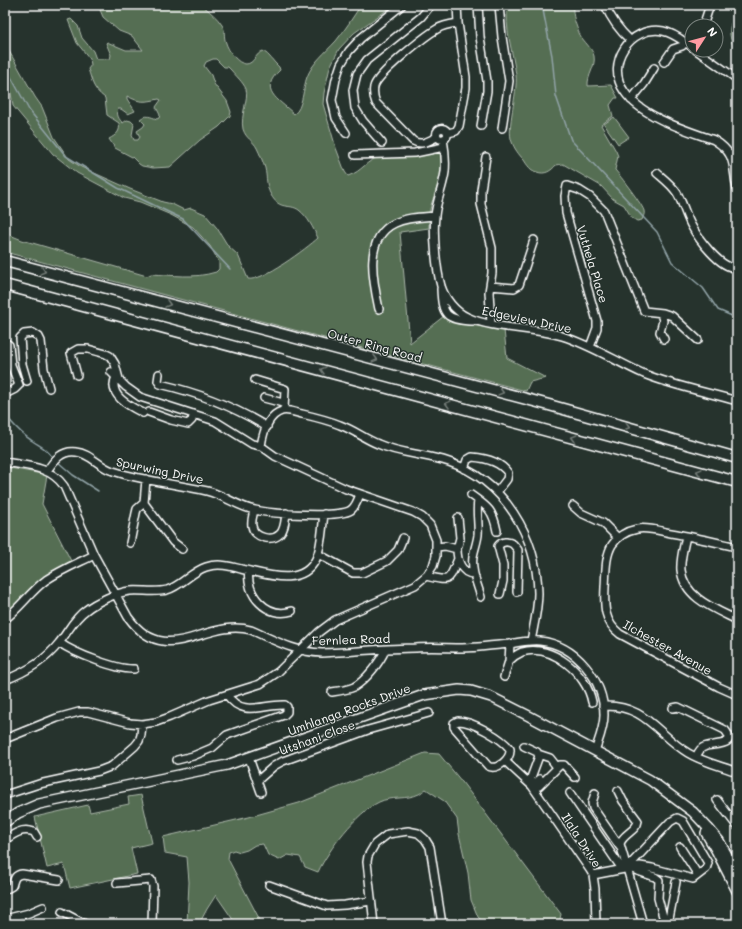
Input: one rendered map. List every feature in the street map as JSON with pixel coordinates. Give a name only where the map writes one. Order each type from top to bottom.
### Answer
[{"type":"highway","name":"Outer Ring Road","points":[[5,261],[541,403],[737,458]]},
{"type":"highway","points":[[5,285],[737,482]]},
{"type":"main road","name":"Umhlanga Rocks Drive","points":[[5,822],[18,813],[39,804],[210,769],[249,758],[424,695],[459,690],[471,691],[491,697],[650,780],[693,812],[710,830],[722,846],[737,873]]},
{"type":"main road","name":"Umhlanga Rocks Drive","points":[[682,804],[711,841],[737,891]]},
{"type":"street","points":[[346,133],[336,118],[332,100],[336,79],[341,64],[349,51],[362,38],[402,5]]},
{"type":"street","points":[[382,143],[363,121],[355,108],[353,90],[358,74],[368,60],[420,18],[431,5]]},
{"type":"street","points":[[457,5],[458,23],[466,76],[466,88],[459,126],[456,131],[443,137],[424,144],[418,144],[388,117],[376,103],[374,87],[378,80],[397,60],[437,28],[458,23]]},
{"type":"street","points":[[478,5],[480,37],[487,81],[487,91],[481,126]]},
{"type":"street","points":[[499,5],[509,82],[502,128]]},
{"type":"street","points":[[605,5],[610,17],[617,27],[630,40]]},
{"type":"street","points":[[706,18],[710,5]]},
{"type":"street","points":[[684,42],[672,34],[654,31],[639,35],[630,40],[619,57],[617,74],[621,86],[631,100],[664,121],[714,140],[727,150],[732,158],[737,189]]},
{"type":"street","points":[[664,62],[673,49],[684,46]]},
{"type":"street","points":[[708,58],[737,79]]},
{"type":"street","points":[[631,100],[644,84],[654,68]]},
{"type":"street","name":"Edgeview Drive","points":[[443,137],[446,162],[445,173],[434,216],[436,253],[441,285],[445,295],[456,310],[469,318],[491,324],[542,331],[561,336],[590,347],[638,371],[659,379],[737,401]]},
{"type":"street","points":[[354,155],[415,153],[444,147]]},
{"type":"street","points":[[486,157],[481,190],[481,204],[493,258],[488,300],[491,324]]},
{"type":"street","points":[[657,173],[669,183],[676,192],[691,225],[710,251],[721,263],[733,269],[737,268]]},
{"type":"street","name":"Vuthela Place","points":[[590,347],[597,328],[597,320],[566,212],[565,196],[567,186],[579,190],[590,197],[604,211],[644,311],[660,313]]},
{"type":"street","points":[[378,309],[373,281],[372,262],[376,246],[381,235],[387,228],[396,222],[434,216]]},
{"type":"street","points":[[490,286],[514,288],[519,286],[534,240]]},
{"type":"street","points":[[660,313],[663,321],[660,332],[664,339]]},
{"type":"street","points":[[660,313],[672,316],[698,340]]},
{"type":"street","points":[[27,381],[22,364],[20,338],[24,334],[33,332],[41,341],[44,369],[49,388]]},
{"type":"street","points":[[5,342],[9,345],[8,365],[19,385],[15,389],[5,394]]},
{"type":"street","points":[[77,376],[71,353],[78,349],[88,349],[110,356],[115,364],[114,385],[116,393],[129,406],[146,413],[188,424],[192,420],[194,414]]},
{"type":"street","points":[[8,365],[22,364]]},
{"type":"street","points":[[159,374],[160,383],[189,391],[224,404],[238,410],[267,427]]},
{"type":"street","points":[[5,740],[57,718],[79,712],[88,712],[122,722],[142,724],[156,722],[170,718],[209,700],[260,684],[269,679],[319,632],[335,620],[415,585],[426,576],[435,561],[437,547],[433,530],[418,514],[360,494],[275,456],[261,446],[244,440],[215,421],[140,397],[115,376]]},
{"type":"street","points":[[255,380],[285,389],[284,407],[272,418],[267,427],[261,446]]},
{"type":"street","points":[[264,398],[284,407],[337,423],[388,448],[448,461],[479,478],[497,492],[516,515],[524,528],[537,574],[538,594],[531,641]]},
{"type":"street","name":"Spurwing Drive","points":[[47,471],[59,456],[64,453],[82,453],[110,470],[209,492],[254,510],[286,513],[339,514],[352,509],[360,494]]},
{"type":"street","points":[[464,469],[467,460],[472,457],[489,460],[504,468],[508,473],[507,479],[497,492]]},
{"type":"street","name":"Fernlea Road","points":[[5,462],[47,471],[59,479],[64,486],[94,555],[133,624],[145,634],[153,638],[171,642],[180,641],[237,627],[251,630],[292,649],[322,654],[415,648],[462,648],[531,641],[552,644],[567,651],[579,660],[587,668],[597,685],[603,706],[603,724],[595,751]]},
{"type":"street","points":[[146,479],[144,503],[173,542],[182,549]]},
{"type":"street","points":[[471,495],[485,505],[493,514],[497,531]]},
{"type":"street","points":[[478,501],[478,537],[473,558],[473,574],[481,597]]},
{"type":"street","points":[[130,543],[137,509],[144,503]]},
{"type":"street","points":[[573,506],[581,513],[603,523],[618,538],[631,530],[644,528],[737,547]]},
{"type":"street","points":[[254,510],[252,522],[254,531],[258,535],[269,538],[275,537],[282,530],[286,513]]},
{"type":"street","points":[[5,680],[25,672],[38,664],[60,643],[85,610],[116,595],[131,591],[168,590],[200,569],[212,565],[227,566],[285,577],[299,575],[311,566],[318,554],[324,514]]},
{"type":"street","points":[[458,518],[460,538],[457,549],[458,559],[465,571],[469,574],[473,574]]},
{"type":"street","points":[[686,536],[681,570],[688,589],[698,599],[737,620]]},
{"type":"street","points":[[318,554],[353,573],[362,573],[379,566],[392,556],[398,550],[403,538]]},
{"type":"street","name":"Ilchester Avenue","points":[[618,538],[610,549],[607,561],[604,605],[611,625],[623,636],[737,695]]},
{"type":"street","points":[[500,594],[503,582],[503,565],[498,546],[502,543],[509,542],[515,545],[518,550],[517,592]]},
{"type":"street","points":[[518,550],[530,545]]},
{"type":"street","points":[[437,547],[445,546],[457,549]]},
{"type":"street","points":[[5,619],[45,581],[55,574],[94,555]]},
{"type":"street","points":[[426,576],[443,580],[447,579],[451,575],[458,559]]},
{"type":"street","points":[[249,571],[248,578],[250,590],[259,602],[266,608],[282,613],[292,611]]},
{"type":"street","points":[[60,643],[78,653],[124,669],[134,669]]},
{"type":"street","points":[[504,677],[509,661],[510,644]]},
{"type":"street","points":[[332,692],[349,689],[359,684],[380,660],[385,650]]},
{"type":"street","points":[[509,661],[521,652],[528,651],[545,652],[558,658],[571,667],[584,682],[589,691],[592,702]]},
{"type":"street","points":[[177,760],[193,756],[212,748],[227,735],[284,715],[287,712],[287,707],[285,705],[254,709],[247,708],[235,704],[227,695]]},
{"type":"street","points":[[603,706],[612,705],[637,712],[648,719],[683,749],[696,757],[737,772]]},
{"type":"street","points":[[673,708],[678,707],[725,730],[728,733],[728,741],[724,744],[702,747],[696,757]]},
{"type":"street","name":"Utshani Close","points":[[257,781],[277,763],[368,730],[428,713]]},
{"type":"street","points":[[462,721],[476,726],[507,746],[510,749],[510,753],[505,761],[494,767],[488,766],[455,728],[453,725],[454,723],[462,721]]},
{"type":"street","points":[[5,795],[39,784],[99,771],[112,766],[139,741],[142,724]]},
{"type":"street","points":[[524,746],[538,752],[538,754],[550,758],[557,767]]},
{"type":"street","points":[[532,786],[539,756],[538,754]]},
{"type":"street","points":[[249,758],[261,792]]},
{"type":"street","name":"Ilala Drive","points":[[505,761],[532,786],[585,861],[593,875],[596,924]]},
{"type":"street","points":[[532,786],[560,765],[564,765],[575,777]]},
{"type":"street","points":[[532,786],[540,779]]},
{"type":"street","points":[[618,791],[623,801],[638,822],[634,828],[621,839],[620,847],[625,868],[643,924]]},
{"type":"street","points":[[570,793],[625,868],[658,879],[658,898],[666,924]]},
{"type":"street","points":[[595,793],[592,803],[593,808],[620,847]]},
{"type":"street","points":[[717,800],[737,826]]},
{"type":"street","points":[[593,875],[640,866],[691,879],[708,866],[707,861],[683,822],[677,818],[670,822],[625,868]]},
{"type":"street","points":[[5,840],[23,830],[34,832],[37,837]]},
{"type":"street","points":[[374,924],[367,862],[370,851],[379,840],[388,834],[408,830],[418,833],[428,842],[432,853],[442,924]]},
{"type":"street","points":[[680,847],[698,875]]},
{"type":"street","points":[[5,890],[12,886],[17,875],[22,874],[60,880]]},
{"type":"street","points":[[117,883],[147,880],[152,881],[152,924]]},
{"type":"street","points":[[666,924],[669,919],[676,882]]},
{"type":"street","points":[[268,885],[327,906],[371,901]]},
{"type":"street","points":[[5,919],[29,913],[43,907]]},
{"type":"street","points":[[62,912],[84,924]]},
{"type":"green space","points":[[98,5],[120,5],[128,8],[132,5],[202,5],[222,25],[227,46],[239,62],[249,64],[263,51],[268,54],[279,67],[280,70],[271,83],[271,89],[277,99],[294,114],[299,108],[307,77],[312,67],[336,41],[361,5],[394,5],[354,33],[339,49],[330,67],[323,104],[336,148],[348,176],[381,156],[438,151],[441,156],[442,171],[430,209],[429,228],[400,232],[410,343],[444,316],[455,323],[504,330],[507,358],[546,378],[530,382],[526,391],[5,252],[5,233],[22,240],[147,276],[151,274],[184,276],[200,275],[216,272],[219,269],[219,262],[210,246],[193,227],[171,215],[140,202],[124,198],[77,173],[53,154],[13,106],[9,81],[5,74],[5,44],[42,107],[54,137],[69,159],[81,167],[130,189],[172,204],[184,210],[191,208],[205,214],[217,228],[228,246],[238,255],[248,279],[255,279],[273,270],[295,256],[318,238],[310,223],[299,210],[281,205],[274,200],[269,192],[265,168],[259,153],[243,129],[242,124],[247,93],[246,89],[228,67],[224,67],[216,59],[206,62],[204,66],[211,75],[214,84],[227,101],[231,112],[230,116],[219,127],[200,140],[170,167],[153,168],[142,166],[132,157],[115,148],[109,139],[117,133],[119,123],[107,115],[105,98],[95,88],[88,69],[91,65],[90,59],[77,43],[68,20],[71,19],[78,26],[82,38],[93,51],[96,59],[110,59],[111,55],[106,43],[107,42],[126,50],[143,50],[132,36],[119,31],[103,17]],"holes":[[[127,96],[143,101],[161,100],[156,107],[160,115],[159,118],[157,119],[146,116],[140,119],[145,124],[137,131],[140,137],[138,140],[134,140],[132,135],[134,124],[127,120],[123,123],[119,119],[118,109],[121,109],[128,114],[135,111],[127,99]]]},
{"type":"green space","points":[[508,5],[573,5],[574,17],[579,32],[592,50],[594,56],[594,64],[588,86],[611,85],[618,98],[615,98],[610,105],[613,116],[601,125],[618,156],[615,170],[643,208],[644,213],[642,220],[637,221],[632,218],[624,205],[613,199],[601,186],[563,164],[556,165],[550,171],[545,173],[540,173],[529,168],[515,149],[512,142],[510,128],[516,75],[508,31]]},
{"type":"green space","points":[[737,11],[737,55],[732,43],[730,28]]},
{"type":"green space","points":[[614,117],[629,137],[618,144],[604,124]]},
{"type":"green space","points":[[5,467],[47,475],[42,504],[71,561],[50,573],[34,586],[5,617]]},
{"type":"green space","points":[[425,753],[439,754],[462,782],[561,914],[559,924],[485,924],[478,917],[471,900],[468,873],[457,819],[444,801],[426,789],[420,794],[414,796],[384,800],[370,807],[344,832],[318,872],[305,867],[300,857],[288,855],[279,860],[268,855],[263,844],[255,845],[240,852],[234,850],[229,852],[228,859],[262,924],[236,924],[216,895],[199,924],[187,924],[189,882],[187,857],[165,853],[163,837],[249,817],[299,803]]},
{"type":"green space","points":[[141,795],[152,843],[131,848],[137,874],[70,888],[64,864],[47,868],[35,817],[88,805],[90,812],[129,804],[128,797]]},
{"type":"waterway","points":[[543,5],[552,56],[556,96],[571,140],[657,232],[672,262],[703,288],[718,310],[732,316],[737,313]]},
{"type":"waterway","points":[[5,66],[29,110],[66,156],[118,188],[183,219],[230,269]]},
{"type":"waterway","points":[[5,415],[20,432],[45,449],[53,458]]},
{"type":"waterway","points":[[58,462],[73,475],[98,491]]}]
